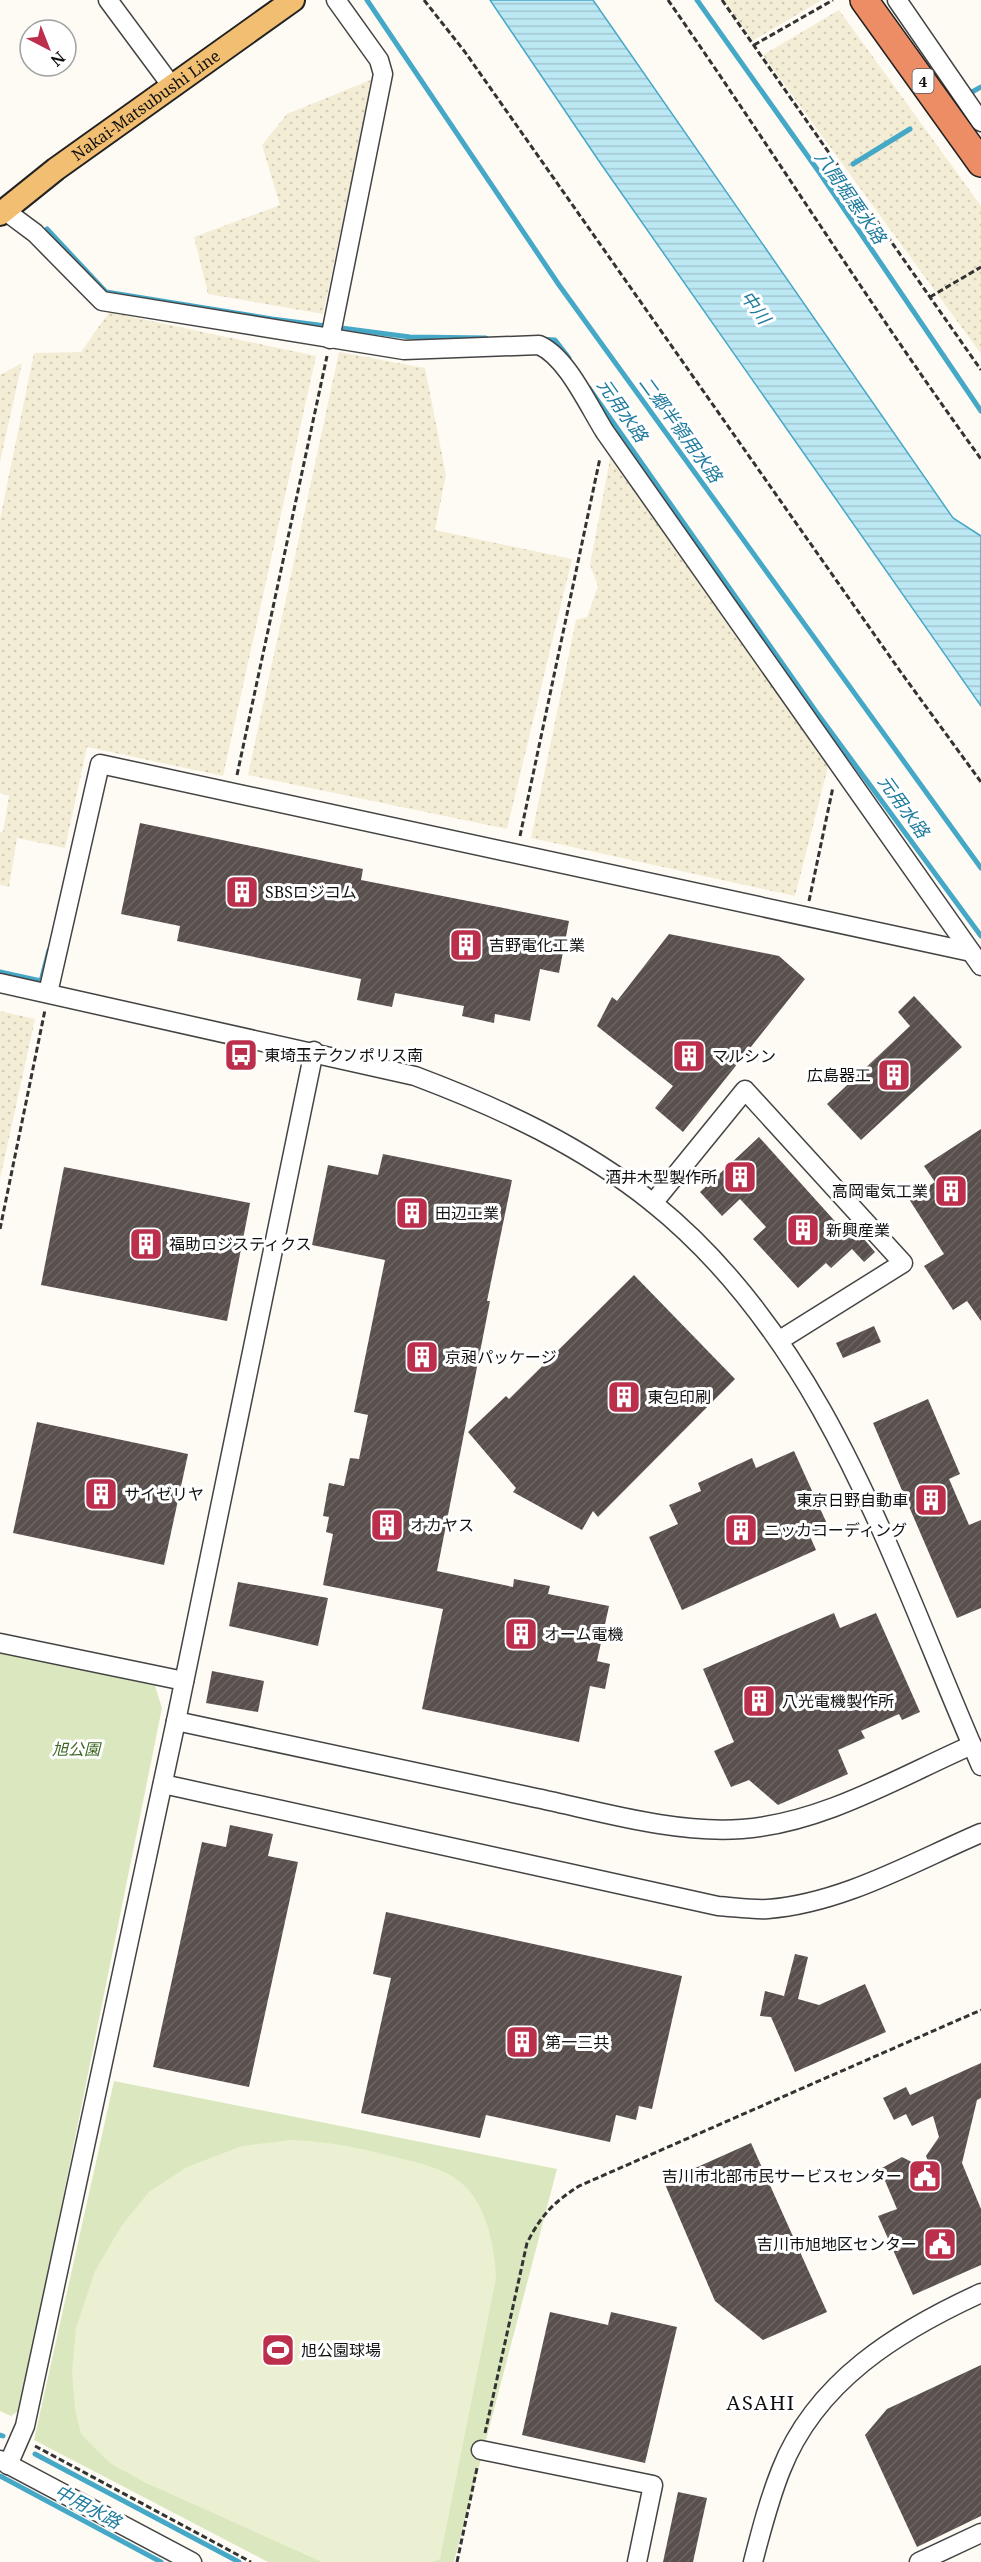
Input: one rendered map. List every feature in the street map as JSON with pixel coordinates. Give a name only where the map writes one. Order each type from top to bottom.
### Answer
[{"type":"highway","name":"4","points":[[864,0],[981,163]]},
{"type":"main road","name":"Nakai-Matsubushi Line","points":[[2,212],[171,86],[293,0]]},
{"type":"street","points":[[108,0],[171,86]]},
{"type":"street","points":[[330,339],[383,74],[379,60],[336,0]]},
{"type":"street","points":[[897,0],[981,122]]},
{"type":"street","points":[[2,212],[35,233],[102,301],[404,350],[538,345],[548,349],[976,959]]},
{"type":"street","points":[[48,993],[100,764],[806,917],[976,959]]},
{"type":"street","points":[[0,983],[415,1076],[481,1101],[552,1136],[653,1203],[735,1284],[780,1340],[823,1411],[861,1485],[981,1766]]},
{"type":"street","points":[[192,2562],[4,2462],[21,2438],[163,1784],[314,1052]]},
{"type":"street","points":[[653,1203],[745,1090],[903,1263],[780,1340]]},
{"type":"street","points":[[0,1643],[184,1681]]},
{"type":"street","points":[[176,1721],[611,1813],[700,1828],[742,1829],[787,1821],[832,1807],[972,1745]]},
{"type":"street","points":[[163,1784],[718,1906],[766,1909],[808,1904],[843,1893],[981,1833]]},
{"type":"street","points":[[753,2562],[781,2469],[799,2433],[823,2401],[870,2355],[897,2336],[981,2293]]},
{"type":"street","points":[[481,2450],[653,2485],[637,2562]]},
{"type":"street","points":[[920,2562],[981,2534]]},
{"type":"path","points":[[424,0],[465,52],[900,671],[981,782]]},
{"type":"path","points":[[668,0],[751,119],[914,366],[981,459]]},
{"type":"path","points":[[722,0],[981,370]]},
{"type":"path","points":[[754,45],[832,0]]},
{"type":"path","points":[[930,297],[981,267]]},
{"type":"path","points":[[232,794],[330,339]]},
{"type":"path","points":[[516,855],[606,432]]},
{"type":"path","points":[[806,917],[838,763]]},
{"type":"path","points":[[0,1229],[48,993]]},
{"type":"path","points":[[458,2562],[521,2263],[527,2243],[538,2221],[553,2203],[579,2186],[981,2010]]},
{"type":"path","points":[[21,2438],[251,2562]]},
{"type":"shaded area","points":[[724,0],[822,0],[752,41]]},
{"type":"shaded area","points":[[839,10],[981,206],[981,354],[763,55]]},
{"type":"shaded area","points":[[373,79],[323,314],[208,294],[194,237],[280,205],[262,145],[287,114]]},
{"type":"shaded area","points":[[109,312],[316,356],[223,776],[87,747],[65,848],[17,838],[9,887],[0,885],[0,832],[3,832],[9,796],[0,793],[0,519],[34,353],[81,352]]},
{"type":"shaded area","points":[[339,352],[425,368],[446,475],[435,530],[572,559],[507,829],[248,775]]},
{"type":"shaded area","points":[[22,363],[0,462],[0,375]]},
{"type":"shaded area","points":[[611,454],[829,763],[795,896],[531,838],[576,620],[587,617],[598,586],[590,565]]},
{"type":"shaded area","points":[[0,1011],[35,1019],[0,1179]]},
{"type":"green space","name":"旭公園","points":[[0,1651],[155,1686],[162,1708],[20,2410],[11,2416],[0,2411]]},
{"type":"green space","name":"旭公園球場","points":[[114,2081],[557,2169],[454,2562],[268,2562],[34,2440]]},
{"type":"green space","name":"旭公園球場","points":[[290,2140],[352,2147],[437,2169],[464,2185],[473,2196],[486,2221],[493,2249],[496,2278],[440,2559],[433,2562],[322,2562],[144,2482],[110,2463],[81,2434],[75,2409],[72,2373],[76,2328],[95,2271],[122,2225],[149,2192],[187,2167],[242,2146]]},
{"type":"water","name":"中川","points":[[490,0],[593,0],[953,518],[981,536],[981,706],[601,164]]},
{"type":"building","points":[[140,823],[363,869],[361,880],[569,921],[559,973],[540,969],[530,1021],[495,1014],[494,1023],[462,1016],[464,1006],[395,993],[392,1007],[357,1000],[361,979],[177,941],[180,926],[121,914]]},
{"type":"building","name":"マルシン","points":[[669,934],[779,956],[805,979],[683,1132],[655,1108],[673,1086],[597,1026],[612,997],[617,1001]]},
{"type":"building","name":"広島器工","points":[[914,996],[962,1047],[861,1140],[827,1104],[910,1026],[898,1012]]},
{"type":"building","points":[[981,1129],[981,1321],[967,1301],[953,1310],[924,1266],[944,1254],[909,1199],[935,1182],[924,1166]]},
{"type":"building","name":"新興産業","points":[[759,1137],[851,1239],[858,1232],[875,1252],[864,1262],[852,1249],[831,1268],[826,1263],[798,1288],[753,1239],[766,1227],[740,1199],[722,1216],[700,1192]]},
{"type":"building","points":[[383,1154],[512,1180],[437,1571],[513,1587],[514,1579],[550,1586],[548,1594],[609,1606],[597,1661],[610,1664],[605,1689],[590,1686],[579,1742],[422,1709],[443,1609],[323,1585],[333,1534],[326,1532],[329,1517],[323,1516],[329,1483],[344,1486],[350,1458],[359,1459],[368,1415],[354,1412],[385,1260],[312,1245],[328,1165],[378,1175]]},
{"type":"building","name":"福助ロジスティクス","points":[[64,1167],[250,1203],[227,1321],[41,1285]]},
{"type":"building","name":"東包印刷","points":[[634,1275],[735,1379],[598,1517],[593,1511],[582,1530],[513,1492],[516,1488],[468,1432],[506,1396],[509,1399]]},
{"type":"building","points":[[874,1326],[881,1342],[843,1358],[836,1343]]},
{"type":"building","name":"東京日野自動車","points":[[928,1399],[960,1474],[949,1479],[969,1525],[981,1520],[981,1608],[957,1618],[873,1423]]},
{"type":"building","name":"サイゼリヤ","points":[[37,1422],[188,1454],[164,1565],[13,1533]]},
{"type":"building","name":"ニッカコーディング","points":[[794,1451],[828,1526],[809,1534],[816,1550],[682,1610],[649,1537],[678,1524],[669,1505],[701,1491],[698,1483],[752,1458],[756,1468]]},
{"type":"building","points":[[238,1582],[328,1598],[318,1646],[229,1626]]},
{"type":"building","points":[[834,1613],[840,1628],[876,1613],[920,1712],[902,1720],[899,1714],[861,1731],[865,1738],[838,1750],[848,1774],[778,1805],[749,1780],[731,1787],[714,1751],[734,1742],[703,1669]]},
{"type":"building","points":[[212,1671],[264,1681],[258,1712],[206,1703]]},
{"type":"building","points":[[230,1825],[273,1834],[268,1856],[298,1862],[249,2087],[153,2067],[202,1842],[226,1847]]},
{"type":"building","name":"第一三共","points":[[386,1912],[682,1976],[652,2109],[639,2106],[636,2120],[616,2115],[610,2142],[486,2115],[480,2138],[361,2113],[391,1978],[373,1974]]},
{"type":"building","points":[[795,1954],[808,1957],[798,1999],[819,2005],[865,1984],[886,2032],[795,2072],[771,2017],[760,2016],[765,1991],[784,1996]]},
{"type":"building","name":"吉川市北部市民サービスセンター","points":[[981,2063],[981,2098],[977,2100],[962,2163],[981,2209],[981,2265],[913,2295],[878,2216],[897,2209],[880,2169],[902,2157],[933,2173],[926,2156],[939,2137],[933,2116],[912,2126],[906,2114],[894,2120],[883,2098],[906,2087],[910,2095]]},
{"type":"building","points":[[751,2143],[827,2312],[763,2340],[715,2301],[664,2182]]},
{"type":"building","points":[[550,2312],[608,2325],[611,2312],[677,2327],[645,2463],[522,2435]]},
{"type":"building","points":[[981,2365],[981,2516],[917,2547],[865,2435],[887,2409]]},
{"type":"building","points":[[678,2492],[707,2498],[693,2562],[663,2562]]},
{"type":"waterway","name":"二郷半領用水路","points":[[367,0],[559,285],[981,868]]},
{"type":"waterway","name":"八間堀悪水路","points":[[697,0],[819,172],[981,411]]},
{"type":"waterway","points":[[972,92],[981,87]]},
{"type":"waterway","points":[[853,164],[910,129]]},
{"type":"waterway","points":[[826,182],[837,175]]},
{"type":"waterway","name":"元用水路","points":[[47,229],[106,292],[272,319],[410,337],[486,338]]},
{"type":"waterway","name":"元用水路","points":[[540,339],[555,340],[569,358]]},
{"type":"waterway","name":"元用水路","points":[[589,388],[817,713],[981,936]]},
{"type":"waterway","points":[[0,972],[41,981],[49,950]]},
{"type":"waterway","points":[[35,2454],[239,2562]]},
{"type":"waterway","name":"中用水路","points":[[0,2476],[161,2562]]},
{"type":"place","name":"SBSロジコム","points":[[242,892]]},
{"type":"place","name":"吉野電化工業","points":[[466,945]]},
{"type":"place","name":"東埼玉テクノポリス南","points":[[241,1055]]},
{"type":"place","name":"マルシン","points":[[689,1056]]},
{"type":"place","name":"広島器工","points":[[894,1075]]},
{"type":"place","name":"酒井木型製作所","points":[[740,1177]]},
{"type":"place","name":"高岡電気工業","points":[[951,1191]]},
{"type":"place","name":"田辺工業","points":[[412,1213]]},
{"type":"place","name":"新興産業","points":[[803,1230]]},
{"type":"place","name":"福助ロジスティクス","points":[[146,1244]]},
{"type":"place","name":"京昶パッケージ","points":[[422,1357]]},
{"type":"place","name":"東包印刷","points":[[624,1397]]},
{"type":"place","name":"サイゼリヤ","points":[[101,1494]]},
{"type":"place","name":"東京日野自動車","points":[[931,1500]]},
{"type":"place","name":"オカヤス","points":[[387,1525]]},
{"type":"place","name":"ニッカコーディング","points":[[741,1530]]},
{"type":"place","name":"オーム電機","points":[[521,1634]]},
{"type":"place","name":"八光電機製作所","points":[[759,1701]]},
{"type":"place","name":"第一三共","points":[[522,2042]]},
{"type":"place","name":"吉川市北部市民サービスセンター","points":[[925,2176]]},
{"type":"place","name":"吉川市旭地区センター","points":[[940,2244]]},
{"type":"place","name":"旭公園球場","points":[[278,2350]]},
{"type":"district","name":"ASAHI","points":[[761,2402]]}]
